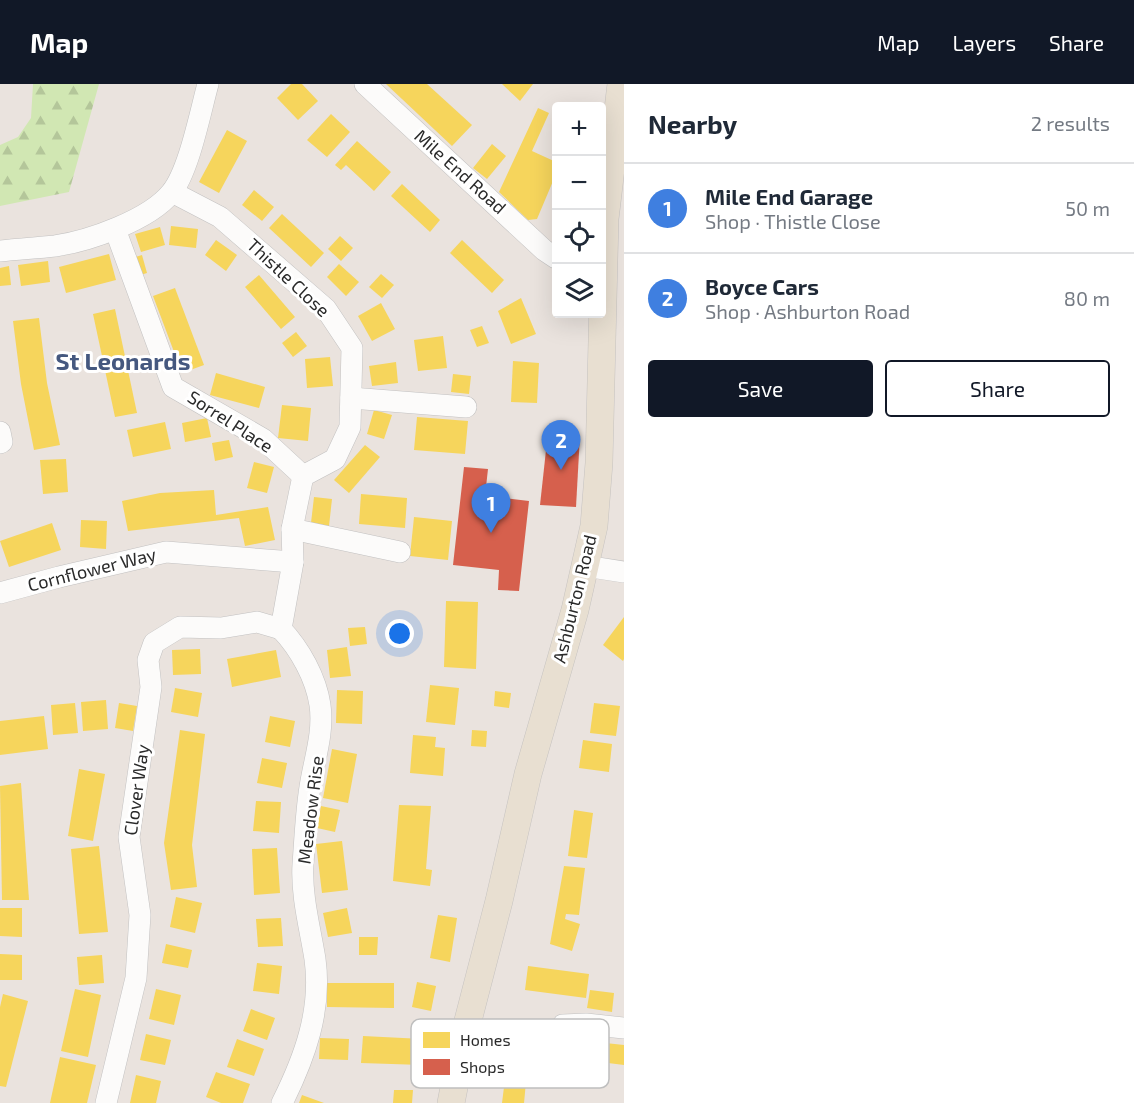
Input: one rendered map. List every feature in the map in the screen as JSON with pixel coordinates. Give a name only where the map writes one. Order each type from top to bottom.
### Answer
[{"type":"main road","name":"Ashburton Road","points":[[603,264],[605,219],[621,84]]},
{"type":"main road","name":"Ashburton Road","points":[[468,1019],[499,901],[528,774],[574,610],[594,526],[597,498],[601,318]]},
{"type":"main road","name":"Ashburton Road","points":[[451,1103],[454,1088]]},
{"type":"street","points":[[0,251],[57,246],[115,229],[150,212],[172,192],[187,160],[208,84]]},
{"type":"street","name":"Mile End Road","points":[[365,84],[552,255]]},
{"type":"street","name":"Thistle Close","points":[[172,192],[220,217],[326,309],[352,348],[350,427],[335,459],[303,476]]},
{"type":"street","name":"Sorrel Place","points":[[115,229],[173,387],[263,439],[303,476]]},
{"type":"street","points":[[351,398],[466,407]]},
{"type":"street","points":[[0,432],[2,442],[0,443]]},
{"type":"street","points":[[281,629],[293,562],[292,529],[303,476]]},
{"type":"street","points":[[292,529],[400,552]]},
{"type":"street","name":"Cornflower Way","points":[[0,593],[166,552],[293,562]]},
{"type":"street","points":[[585,566],[624,572]]},
{"type":"street","name":"Clover Way","points":[[106,1103],[136,978],[140,915],[129,837],[151,687],[148,660],[154,643],[180,627],[221,628],[257,622],[281,629]]},
{"type":"street","name":"Meadow Rise","points":[[281,629],[294,643],[309,672],[320,705],[321,733],[310,788],[303,867],[315,962],[314,1025],[296,1075],[282,1103]]},
{"type":"street","points":[[609,1026],[624,1028]]},
{"type":"green space","points":[[33,84],[99,84],[69,192],[0,206],[0,145],[18,137],[31,118]]},
{"type":"building: Homes","points":[[291,84],[302,84],[318,101],[298,120],[277,98]]},
{"type":"building: Homes","points":[[386,84],[427,84],[472,125],[452,146]]},
{"type":"building: Homes","points":[[502,84],[533,84],[520,101]]},
{"type":"building: Homes","points":[[538,108],[549,113],[532,151],[552,160],[552,183],[537,219],[528,220],[499,192]]},
{"type":"building: Homes","points":[[331,114],[350,132],[327,157],[307,140]]},
{"type":"building: Homes","points":[[227,130],[247,141],[219,193],[199,182]]},
{"type":"building: Homes","points":[[357,141],[391,172],[374,191],[346,165],[341,170],[335,165]]},
{"type":"building: Homes","points":[[492,144],[506,156],[487,179],[473,168]]},
{"type":"building: Homes","points":[[402,184],[440,220],[430,232],[391,196]]},
{"type":"building: Homes","points":[[254,190],[274,207],[262,221],[242,205]]},
{"type":"building: Homes","points":[[282,214],[324,253],[311,267],[269,228]]},
{"type":"building: Homes","points":[[171,226],[198,229],[196,248],[169,245]]},
{"type":"building: Homes","points":[[160,227],[165,245],[141,252],[135,234]]},
{"type":"building: Homes","points":[[340,236],[353,248],[341,261],[328,249]]},
{"type":"building: Homes","points":[[216,240],[237,255],[226,271],[205,255]]},
{"type":"building: Homes","points":[[462,240],[504,280],[492,293],[450,253]]},
{"type":"building: Homes","points":[[109,254],[116,280],[66,293],[59,267]]},
{"type":"building: Homes","points":[[142,255],[147,273],[137,276],[132,258]]},
{"type":"building: Homes","points":[[48,261],[50,282],[21,286],[18,265]]},
{"type":"building: Homes","points":[[339,264],[359,282],[346,296],[327,277]]},
{"type":"building: Homes","points":[[9,266],[11,285],[0,286],[0,268]]},
{"type":"building: Homes","points":[[381,274],[394,285],[382,298],[369,287]]},
{"type":"building: Homes","points":[[259,275],[295,317],[281,329],[245,287]]},
{"type":"building: Homes","points":[[175,288],[204,365],[182,373],[153,296]]},
{"type":"building: Homes","points":[[521,298],[536,334],[511,344],[498,311]]},
{"type":"building: Homes","points":[[381,303],[395,329],[372,341],[358,316]]},
{"type":"building: Homes","points":[[115,309],[137,413],[115,417],[93,314]]},
{"type":"building: Homes","points":[[39,318],[47,383],[60,445],[34,450],[21,384],[13,321]]},
{"type":"building: Homes","points":[[482,326],[489,343],[477,347],[470,330]]},
{"type":"building: Homes","points":[[296,332],[307,346],[293,357],[282,343]]},
{"type":"building: Homes","points":[[443,336],[447,368],[418,371],[414,340]]},
{"type":"building: Homes","points":[[330,357],[333,386],[307,388],[305,359]]},
{"type":"building: Homes","points":[[513,361],[539,363],[537,403],[511,402]]},
{"type":"building: Homes","points":[[396,362],[398,383],[372,386],[369,366]]},
{"type":"building: Homes","points":[[216,373],[265,387],[259,408],[210,395]]},
{"type":"building: Homes","points":[[453,374],[471,376],[469,394],[451,392]]},
{"type":"building: Homes","points":[[282,405],[311,408],[308,441],[278,438]]},
{"type":"building: Homes","points":[[374,410],[392,415],[384,439],[367,434]]},
{"type":"building: Homes","points":[[417,417],[468,421],[465,454],[414,450]]},
{"type":"building: Homes","points":[[207,418],[211,437],[185,442],[182,423]]},
{"type":"building: Homes","points":[[165,422],[171,449],[133,457],[127,430]]},
{"type":"building: Homes","points":[[229,440],[233,457],[215,461],[212,443]]},
{"type":"building: Homes","points":[[365,445],[380,457],[349,493],[334,480]]},
{"type":"building: Homes","points":[[66,459],[68,492],[43,494],[40,460]]},
{"type":"building: Homes","points":[[254,462],[274,467],[267,493],[247,488]]},
{"type":"building: Homes","points":[[214,490],[216,515],[268,507],[275,540],[245,546],[239,518],[128,531],[122,501],[160,493]]},
{"type":"building: Homes","points":[[361,494],[407,498],[405,528],[359,524]]},
{"type":"building: Homes","points":[[314,497],[332,499],[329,526],[311,523]]},
{"type":"building: Homes","points":[[414,517],[452,521],[448,560],[410,556]]},
{"type":"building: Homes","points":[[81,520],[107,521],[106,549],[80,547]]},
{"type":"building: Homes","points":[[52,523],[61,550],[9,567],[0,541]]},
{"type":"building: Homes","points":[[446,601],[478,602],[476,669],[444,667]]},
{"type":"building: Homes","points":[[624,617],[624,659],[623,661],[603,645]]},
{"type":"building: Homes","points":[[365,627],[367,644],[350,646],[348,628]]},
{"type":"building: Homes","points":[[347,647],[351,676],[330,678],[327,650]]},
{"type":"building: Homes","points":[[200,649],[201,674],[173,675],[172,650]]},
{"type":"building: Homes","points":[[276,650],[281,677],[232,687],[227,659]]},
{"type":"building: Homes","points":[[430,685],[459,688],[455,725],[426,722]]},
{"type":"building: Homes","points":[[175,688],[202,693],[198,717],[171,712]]},
{"type":"building: Homes","points":[[337,690],[363,691],[362,724],[336,723]]},
{"type":"building: Homes","points":[[495,691],[511,693],[509,708],[494,706]]},
{"type":"building: Homes","points":[[106,700],[108,729],[83,731],[81,702]]},
{"type":"building: Homes","points":[[75,703],[78,733],[53,735],[51,705]]},
{"type":"building: Homes","points":[[119,703],[137,706],[133,731],[115,728]]},
{"type":"building: Homes","points":[[594,703],[620,706],[616,736],[590,733]]},
{"type":"building: Homes","points":[[44,716],[48,749],[0,755],[0,721]]},
{"type":"building: Homes","points":[[270,716],[295,721],[290,747],[265,742]]},
{"type":"building: Homes","points":[[180,730],[205,734],[192,845],[197,887],[171,890],[164,843]]},
{"type":"building: Homes","points":[[472,730],[487,731],[486,747],[471,746]]},
{"type":"building: Homes","points":[[413,735],[436,737],[435,747],[445,748],[443,776],[410,773]]},
{"type":"building: Homes","points":[[583,740],[612,744],[609,772],[579,768]]},
{"type":"building: Homes","points":[[332,749],[357,754],[348,803],[323,798]]},
{"type":"building: Homes","points":[[262,758],[287,763],[282,788],[257,783]]},
{"type":"building: Homes","points":[[79,769],[105,774],[93,841],[68,836]]},
{"type":"building: Homes","points":[[21,783],[29,900],[2,900],[0,786]]},
{"type":"building: Homes","points":[[256,801],[281,802],[279,833],[253,831]]},
{"type":"building: Homes","points":[[399,805],[431,806],[426,869],[432,870],[430,886],[393,881]]},
{"type":"building: Homes","points":[[321,806],[340,810],[335,832],[317,828]]},
{"type":"building: Homes","points":[[574,810],[593,813],[587,858],[568,856]]},
{"type":"building: Homes","points":[[342,841],[348,890],[322,893],[316,844]]},
{"type":"building: Homes","points":[[99,846],[108,932],[79,934],[71,849]]},
{"type":"building: Homes","points":[[277,848],[280,893],[254,895],[252,849]]},
{"type":"building: Homes","points":[[564,866],[585,868],[579,915],[566,914],[565,919],[580,924],[572,951],[550,944]]},
{"type":"building: Homes","points":[[176,897],[202,903],[195,933],[170,927]]},
{"type":"building: Homes","points":[[0,908],[22,908],[22,937],[0,936]]},
{"type":"building: Homes","points":[[347,908],[352,933],[328,937],[323,913]]},
{"type":"building: Homes","points":[[438,915],[457,918],[450,962],[430,958]]},
{"type":"building: Homes","points":[[281,918],[283,946],[258,947],[256,919]]},
{"type":"building: Homes","points":[[359,937],[378,937],[377,955],[359,955]]},
{"type":"building: Homes","points":[[166,944],[192,950],[188,968],[162,963]]},
{"type":"building: Homes","points":[[0,954],[22,955],[22,980],[0,980]]},
{"type":"building: Homes","points":[[102,955],[104,983],[79,985],[77,957]]},
{"type":"building: Homes","points":[[257,963],[282,966],[279,994],[253,991]]},
{"type":"building: Homes","points":[[528,966],[589,974],[586,998],[525,990]]},
{"type":"building: Homes","points":[[417,982],[436,986],[431,1011],[412,1007]]},
{"type":"building: Homes","points":[[327,983],[394,983],[394,1008],[327,1007]]},
{"type":"building: Homes","points":[[75,989],[101,995],[88,1057],[61,1051]]},
{"type":"building: Homes","points":[[156,989],[181,995],[174,1025],[149,1019]]},
{"type":"building: Homes","points":[[590,990],[614,993],[612,1012],[587,1008]]},
{"type":"building: Homes","points":[[3,994],[28,1001],[6,1087],[0,1086],[0,1007]]},
{"type":"building: Homes","points":[[251,1009],[275,1018],[267,1040],[243,1031]]},
{"type":"building: Homes","points":[[146,1034],[171,1040],[165,1065],[140,1060]]},
{"type":"building: Homes","points":[[363,1036],[411,1038],[411,1065],[361,1063]]},
{"type":"building: Homes","points":[[320,1038],[349,1039],[348,1060],[319,1059]]},
{"type":"building: Homes","points":[[237,1039],[264,1049],[254,1076],[227,1067]]},
{"type":"building: Homes","points":[[609,1043],[624,1045],[624,1065],[609,1063]]},
{"type":"building: Homes","points":[[60,1057],[96,1065],[87,1103],[50,1103]]},
{"type":"building: Homes","points":[[216,1072],[250,1084],[243,1103],[221,1103],[206,1097]]},
{"type":"building: Homes","points":[[136,1075],[161,1081],[156,1103],[130,1103]]},
{"type":"building: Homes","points":[[504,1088],[525,1088],[524,1103],[502,1103]]},
{"type":"building: Homes","points":[[394,1090],[413,1090],[412,1103],[393,1103]]},
{"type":"building: Homes","points":[[302,1095],[324,1103],[299,1103]]},
{"type":"building: Shops","points":[[548,432],[580,435],[576,507],[540,505]]},
{"type":"building: Shops","points":[[464,467],[488,469],[485,496],[529,501],[519,591],[498,590],[499,570],[453,565]]},
{"type":"place","name":"Boyce Cars","points":[[561,470]]},
{"type":"place","name":"Mile End Garage","points":[[491,533]]},
{"type":"district","name":"St Leonards","points":[[123,362]]}]
